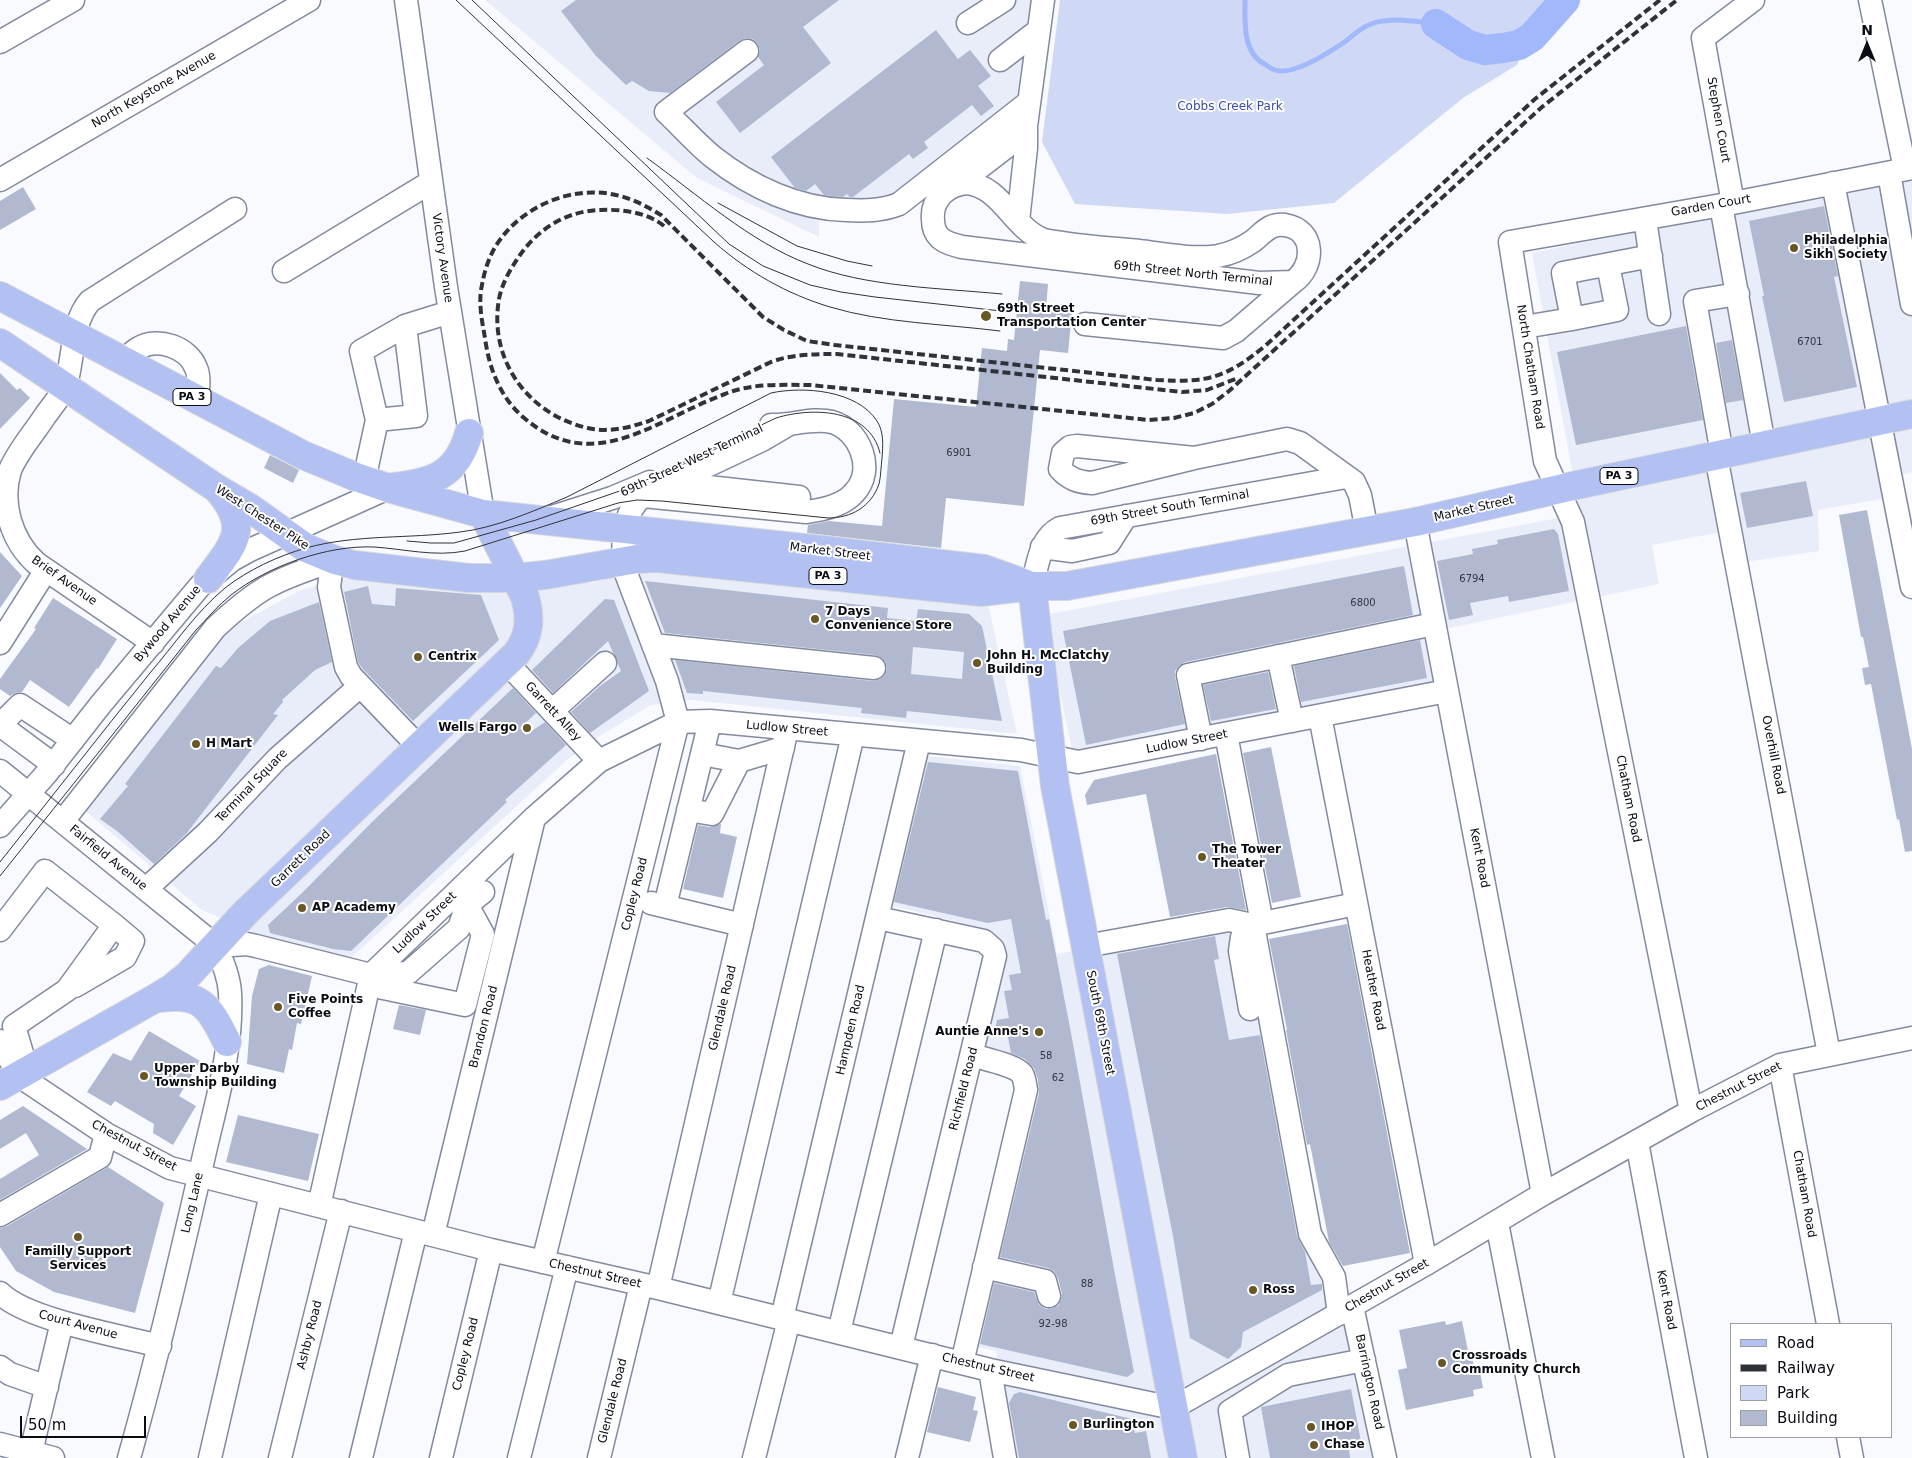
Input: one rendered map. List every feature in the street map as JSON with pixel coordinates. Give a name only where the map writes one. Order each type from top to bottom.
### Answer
[{"type":"main road","name":"PA 3","points":[[0,296],[303,455],[376,484],[483,514],[626,529]]},
{"type":"main road","name":"West Chester Pike","points":[[0,343],[216,488],[250,508],[306,548],[335,560],[374,568],[469,578],[545,576],[624,561]]},
{"type":"main road","name":"Market Street","points":[[624,561],[666,558],[981,592],[1032,586],[1067,586],[1415,522],[1558,489],[1912,414]]},
{"type":"main road","points":[[376,484],[416,484],[433,479],[447,471],[464,450],[469,433]]},
{"type":"main road","points":[[208,579],[231,547],[236,530],[234,511],[216,488]]},
{"type":"main road","name":"Garrett Road","points":[[15,1077],[154,999],[188,975],[246,912],[516,654],[526,640],[529,623],[525,597],[483,514]]},
{"type":"main road","name":"Market Street","points":[[626,529],[984,569],[1032,586]]},
{"type":"main road","name":"South 69th Street","points":[[1032,586],[1055,786],[1183,1458]]},
{"type":"main road","points":[[154,999],[172,996],[197,1000],[210,1011],[227,1042]]},
{"type":"street","points":[[0,42],[73,0]]},
{"type":"street","name":"North Keystone Avenue","points":[[0,180],[309,0]]},
{"type":"street","name":"Victory Avenue","points":[[406,0],[450,312],[483,514]]},
{"type":"street","points":[[968,23],[1004,0]]},
{"type":"street","points":[[1018,221],[1026,148],[1026,126],[1043,0]]},
{"type":"street","name":"Stephen Court","points":[[1754,0],[1703,38],[1738,294],[1764,445]]},
{"type":"street","points":[[1870,0],[1902,170],[1912,304]]},
{"type":"street","points":[[1000,60],[1039,30]]},
{"type":"street","points":[[747,52],[666,112],[712,156],[733,171],[768,190],[818,208],[870,211],[899,204],[1029,102]]},
{"type":"street","points":[[958,184],[1006,147],[1026,126]]},
{"type":"street","name":"Garden Court","points":[[1510,242],[1727,204],[1902,170]]},
{"type":"street","points":[[284,271],[431,182]]},
{"type":"street","name":"69th Street North Terminal","points":[[958,184],[974,184],[989,190],[1018,221],[1038,237],[1058,242],[1203,257],[1218,256],[1241,248],[1267,228],[1275,225],[1292,227],[1305,235],[1309,251],[1308,262],[1304,271],[1293,282],[1259,283],[962,248],[944,241],[938,236],[933,222],[934,208],[940,196],[958,184]]},
{"type":"street","points":[[1833,184],[1912,587]]},
{"type":"street","name":"Brief Avenue","points":[[153,643],[27,555],[13,532],[5,505],[10,469],[65,386],[80,317],[90,300],[235,209]]},
{"type":"street","points":[[1645,219],[1660,314]]},
{"type":"street","name":"North Chatham Road","points":[[1510,242],[1545,462],[1558,489]]},
{"type":"street","points":[[1572,319],[1563,273],[1651,256]]},
{"type":"street","points":[[1524,327],[1617,310],[1608,265]]},
{"type":"street","points":[[1085,324],[1222,338],[1230,336],[1293,282]]},
{"type":"street","name":"Overhill Road","points":[[1738,294],[1695,301],[1719,455],[1829,1054]]},
{"type":"street","points":[[376,484],[377,420],[361,350],[405,326],[450,312]]},
{"type":"street","points":[[377,420],[416,416],[405,326]]},
{"type":"street","points":[[124,361],[139,348],[149,344],[166,344],[182,350],[197,368],[198,399]]},
{"type":"street","name":"69th Street West Terminal","points":[[542,520],[635,490],[765,425],[786,426],[812,421],[832,422],[848,430],[859,444],[864,460],[859,487],[849,498],[830,507],[814,499],[699,486],[643,496]]},
{"type":"street","name":"69th Street West Terminal","points":[[626,529],[630,510],[637,500],[643,496],[770,436],[786,426]]},
{"type":"street","points":[[1194,458],[1077,446],[1070,447],[1063,453],[1060,469],[1072,479],[1092,483],[1194,458],[1287,439],[1300,443],[1357,487],[1367,531]]},
{"type":"street","name":"69th Street South Terminal","points":[[1032,586],[1042,547],[1047,537],[1060,528],[1346,477]]},
{"type":"street","name":"Bywood Avenue","points":[[0,826],[54,765],[101,704],[184,604],[208,579],[232,560],[286,534],[376,484]]},
{"type":"street","name":"Chatham Road","points":[[1558,489],[1573,522],[1692,1111]]},
{"type":"street","name":"Kent Road","points":[[1415,522],[1543,1194]]},
{"type":"street","name":"Copley Road","points":[[543,1262],[678,722],[667,681],[630,586],[624,561],[626,529]]},
{"type":"street","points":[[335,560],[330,572],[330,587],[343,658],[351,676],[419,747]]},
{"type":"street","points":[[63,821],[215,628],[239,607],[267,587],[293,575],[335,560]]},
{"type":"street","points":[[0,644],[46,570]]},
{"type":"street","points":[[1201,739],[1188,675],[1434,624]]},
{"type":"street","points":[[653,644],[874,668]]},
{"type":"street","points":[[1278,656],[1292,722]]},
{"type":"street","name":"Garrett Alley","points":[[507,663],[599,760]]},
{"type":"street","points":[[552,711],[605,663]]},
{"type":"street","name":"Terminal Square","points":[[146,889],[208,832],[277,758],[360,686]]},
{"type":"street","name":"Ludlow Street","points":[[370,980],[470,892],[534,818],[599,760],[678,722],[710,722],[785,738],[853,735],[1021,750],[1078,762],[1447,691]]},
{"type":"street","points":[[54,765],[0,725],[20,705],[73,740]]},
{"type":"street","name":"Heather Road","points":[[1320,716],[1426,1264]]},
{"type":"street","points":[[665,906],[710,722]]},
{"type":"street","name":"Barrington Road","points":[[1226,734],[1310,1234],[1334,1277],[1364,1360],[1385,1458]]},
{"type":"street","points":[[719,1303],[853,735]]},
{"type":"street","points":[[688,810],[712,814],[739,761],[785,738]]},
{"type":"street","name":"Glendale Road","points":[[598,1458],[650,1286],[742,925],[785,738]]},
{"type":"street","name":"Hampden Road","points":[[754,1458],[918,741]]},
{"type":"street","points":[[702,754],[739,761]]},
{"type":"street","name":"Fairfield Avenue","points":[[0,771],[216,946]]},
{"type":"street","name":"Brandon Road","points":[[361,1458],[425,1233],[534,818]]},
{"type":"street","points":[[0,930],[45,871],[133,941],[125,957],[67,990],[14,1026],[15,1077]]},
{"type":"street","points":[[216,946],[247,944],[256,946],[370,980],[464,1004],[491,899],[470,892]]},
{"type":"street","points":[[634,900],[742,925]]},
{"type":"street","points":[[1086,946],[1229,920],[1258,924],[1356,904]]},
{"type":"street","name":"Richfield Road","points":[[878,918],[984,940],[993,949],[996,956],[902,1347]]},
{"type":"street","points":[[1250,1009],[1240,951],[1242,937],[1258,924]]},
{"type":"street","points":[[839,1332],[936,930]]},
{"type":"street","name":"Long Lane","points":[[129,1458],[160,1346],[220,1088],[227,1042],[230,992],[228,980],[216,946]]},
{"type":"street","points":[[319,1206],[370,980]]},
{"type":"street","name":"Chestnut Street","points":[[15,1077],[106,1134],[170,1168],[199,1177],[491,1250],[650,1286],[990,1370],[1173,1408],[1426,1264],[1543,1194],[1692,1111],[1780,1065],[1912,1039]]},
{"type":"street","points":[[0,1042],[15,1077]]},
{"type":"street","points":[[962,1363],[1026,1090],[1022,1074],[1015,1069],[972,1055]]},
{"type":"street","name":"Chatham Road","points":[[1780,1065],[1828,1323]]},
{"type":"street","points":[[0,1215],[100,1157],[106,1134]]},
{"type":"street","name":"Kent Road","points":[[1637,1142],[1696,1458]]},
{"type":"street","points":[[210,1458],[271,1194]]},
{"type":"street","name":"Ashby Road","points":[[280,1458],[341,1211]]},
{"type":"street","points":[[1496,1223],[1543,1458]]},
{"type":"street","name":"Copley Road","points":[[441,1458],[491,1250]]},
{"type":"street","points":[[519,1458],[566,1267]]},
{"type":"street","points":[[984,1267],[1045,1281],[1049,1296]]},
{"type":"street","name":"Court Avenue","points":[[0,1293],[29,1311],[62,1322],[160,1346]]},
{"type":"street","points":[[0,1446],[42,1455],[47,1387],[62,1322]]},
{"type":"street","points":[[906,1458],[932,1355]]},
{"type":"street","points":[[1238,1458],[1230,1411],[1288,1375],[1364,1360]]},
{"type":"street","points":[[0,1367],[10,1374],[47,1387]]},
{"type":"street","points":[[990,1370],[1005,1458]]},
{"type":"street","points":[[1848,1438],[1852,1458]]},
{"type":"shaded area","points":[[485,0],[1051,0],[1028,117],[899,217],[819,220],[819,237],[697,178]]},
{"type":"shaded area","points":[[1912,175],[1912,472],[1901,475],[1905,495],[1818,510],[1819,551],[1745,562],[1738,529],[1652,545],[1659,584],[1426,633],[1434,683],[1072,750],[1044,615],[1580,514],[1532,253]]},
{"type":"shaded area","points":[[646,568],[988,604],[1017,734],[692,700],[651,705],[601,735],[568,759],[351,958],[271,939],[202,910],[82,808],[232,627],[301,590],[343,579],[593,583]]},
{"type":"shaded area","points":[[925,756],[1020,766],[1057,954],[1247,919],[1309,1241],[1348,1332],[1373,1458],[1013,1458],[996,1351],[974,1346],[1032,1087],[980,1053],[1004,957],[991,930],[889,905]]},
{"type":"green space","name":"Cobbs Creek Park","points":[[1060,0],[1546,0],[1517,65],[1463,98],[1334,203],[1227,214],[1075,204],[1042,142]]},
{"type":"building","points":[[576,0],[839,0],[803,27],[831,63],[740,133],[716,102],[764,65],[758,57],[760,50],[753,39],[746,38],[739,41],[670,93],[649,91],[632,81],[626,85],[596,56],[561,11]]},
{"type":"building","points":[[936,30],[958,59],[970,50],[991,76],[978,86],[994,106],[981,116],[972,105],[924,142],[928,148],[913,159],[909,154],[853,197],[847,194],[843,197],[824,195],[815,184],[806,191],[795,188],[771,157]]},
{"type":"building","points":[[23,187],[36,209],[0,230],[0,201]]},
{"type":"building","points":[[1824,206],[1838,276],[1834,277],[1857,387],[1784,402],[1749,221]]},
{"type":"building","name":"69th Street Transportation Center","points":[[1020,281],[1048,284],[1046,309],[1072,312],[1068,353],[1040,350],[1024,506],[946,498],[941,548],[807,533],[808,525],[829,521],[882,526],[894,399],[976,407],[982,348],[1007,351],[1008,339],[1014,340]]},
{"type":"building","points":[[1686,326],[1703,420],[1576,445],[1557,352]]},
{"type":"building","points":[[1732,340],[1743,400],[1726,403],[1716,343]]},
{"type":"building","points":[[0,373],[17,390],[20,388],[30,398],[0,429]]},
{"type":"building","points":[[270,455],[299,470],[293,483],[264,468]]},
{"type":"building","points":[[1806,481],[1813,516],[1747,528],[1740,493]]},
{"type":"building","points":[[1867,510],[1912,749],[1912,851],[1905,852],[1871,684],[1865,685],[1862,668],[1869,667],[1863,637],[1861,637],[1839,515]]},
{"type":"building","points":[[1554,529],[1558,534],[1569,591],[1509,602],[1508,596],[1470,603],[1473,615],[1449,620],[1437,561],[1473,554],[1472,549],[1498,544],[1497,540]]},
{"type":"building","points":[[0,552],[22,576],[0,608]]},
{"type":"building","points":[[1404,566],[1413,615],[1185,662],[1175,671],[1175,677],[1185,724],[1086,745],[1063,631]]},
{"type":"building","points":[[645,581],[888,608],[887,618],[916,621],[918,609],[969,614],[982,626],[1002,721],[907,711],[906,718],[861,713],[862,708],[703,691],[703,694],[687,693],[675,660],[873,681],[879,680],[884,676],[887,669],[886,663],[882,658],[875,655],[665,633]],"holes":[[[913,647],[964,652],[962,679],[911,674]]]},
{"type":"building","name":"Centrix","points":[[368,586],[372,604],[395,606],[396,588],[481,595],[499,640],[413,721],[358,662],[344,592]]},
{"type":"building","points":[[53,598],[117,639],[98,669],[69,707],[30,680],[22,692],[10,696],[0,689],[0,679],[36,629],[34,628]]},
{"type":"building","points":[[605,599],[614,600],[649,691],[590,733],[571,712],[600,686],[621,671],[608,641],[553,693],[532,670]]},
{"type":"building","points":[[319,602],[332,662],[315,670],[282,700],[283,702],[273,714],[278,715],[186,834],[154,864],[117,831],[100,819],[128,786],[125,784],[216,666],[221,668],[238,648],[270,621]]},
{"type":"building","points":[[1420,640],[1427,678],[1301,702],[1294,666]]},
{"type":"building","points":[[1268,672],[1276,709],[1211,721],[1203,685]]},
{"type":"building","points":[[513,688],[536,713],[520,728],[526,735],[545,722],[566,745],[505,800],[507,802],[351,951],[333,949],[270,933],[268,925],[374,820]]},
{"type":"building","points":[[1271,747],[1301,897],[1272,903],[1243,753]]},
{"type":"building","name":"The Tower Theater","points":[[1216,754],[1246,910],[1227,907],[1170,917],[1146,794],[1087,805],[1085,795],[1094,780]]},
{"type":"building","points":[[928,762],[1018,771],[1046,920],[1049,919],[1134,1372],[1127,1377],[980,1344],[994,1283],[1034,1292],[1039,1305],[1046,1309],[1058,1306],[1062,1293],[1054,1271],[1000,1257],[1039,1093],[1038,1079],[1034,1068],[1025,1059],[1011,1053],[1007,1032],[994,1034],[997,1020],[1009,1018],[1004,991],[1012,990],[1009,975],[1021,973],[1011,919],[988,923],[894,902]]},
{"type":"building","points":[[721,824],[720,833],[737,837],[723,898],[683,889],[698,825],[710,827]]},
{"type":"building","points":[[1347,924],[1410,1253],[1343,1266],[1329,1242],[1310,1144],[1307,1145],[1269,939]]},
{"type":"building","points":[[1215,936],[1219,959],[1214,960],[1229,1040],[1260,1035],[1297,1236],[1305,1252],[1311,1285],[1322,1284],[1322,1290],[1243,1332],[1241,1347],[1228,1359],[1190,1338],[1173,1236],[1117,954]]},
{"type":"building","points":[[269,965],[312,976],[301,1024],[297,1023],[292,1050],[289,1049],[284,1073],[247,1064],[252,996],[259,969]]},
{"type":"building","points":[[399,1005],[426,1010],[420,1035],[393,1029]]},
{"type":"building","name":"Upper Darby Township Building","points":[[149,1031],[200,1061],[179,1096],[196,1106],[173,1145],[153,1133],[154,1124],[115,1101],[111,1106],[87,1092],[113,1053],[131,1061]]},
{"type":"building","points":[[23,1106],[87,1149],[0,1200],[0,1179],[39,1155],[26,1133],[0,1149],[0,1120]]},
{"type":"building","points":[[238,1115],[319,1134],[308,1181],[226,1162]]},
{"type":"building","name":"Familly Support Services","points":[[108,1167],[164,1203],[135,1313],[54,1292],[16,1271],[0,1247],[0,1228],[7,1226]]},
{"type":"building","name":"Crossroads Community Church","points":[[1445,1321],[1446,1325],[1462,1321],[1469,1356],[1472,1356],[1474,1368],[1479,1367],[1483,1388],[1473,1390],[1474,1396],[1406,1410],[1398,1370],[1407,1368],[1399,1330]]},
{"type":"building","points":[[938,1387],[976,1397],[973,1410],[978,1411],[970,1442],[927,1432]]},
{"type":"building","name":"IHOP","points":[[1351,1389],[1362,1447],[1349,1449],[1350,1458],[1270,1458],[1261,1407]]},
{"type":"building","name":"Burlington","points":[[1020,1392],[1132,1419],[1135,1433],[1146,1431],[1151,1458],[1019,1458],[1009,1403],[1014,1394]]},
{"type":"waterway","points":[[1245,0],[1245,28],[1249,45],[1258,60],[1278,71],[1296,68],[1314,61],[1371,24],[1395,20],[1436,24]]},
{"type":"waterway","points":[[1436,24],[1468,45],[1485,50],[1503,48],[1519,45],[1532,37],[1565,0]]},
{"type":"tram line","points":[[456,0],[714,242],[754,272],[799,296],[850,312],[893,320],[1000,331]]},
{"type":"tram line","points":[[472,0],[729,244],[763,266],[810,285],[841,292],[1001,311]]},
{"type":"tram line","points":[[647,158],[745,230],[786,255],[808,264],[830,272],[878,282],[1002,294]]},
{"type":"tram line","points":[[718,203],[797,246],[847,261],[872,266]]},
{"type":"tram line","points":[[0,862],[195,618],[225,588],[243,575],[264,564],[295,551],[325,544],[363,539],[460,532],[487,527],[514,518],[567,497],[771,393],[798,390],[829,393],[856,403],[868,411],[877,421],[883,443],[879,484],[871,499],[865,505],[845,516],[828,518],[637,500],[618,503],[465,551],[431,553],[356,547],[299,559],[262,575],[226,599],[196,630],[0,876]]},
{"type":"tram line","points":[[407,541],[454,543],[536,520],[634,486],[776,418],[790,414],[822,412],[852,419],[864,427],[874,438],[880,453]]},
{"type":"railway","points":[[1660,0],[1535,99],[1265,346],[1239,365],[1215,376],[1189,380],[1157,380],[807,341],[763,317],[661,215],[631,200],[602,193],[584,193],[548,202],[532,210],[504,234],[494,249],[485,271],[480,298],[489,360],[502,391],[523,417],[549,435],[574,443],[599,443],[624,438],[735,390],[767,385],[810,385],[1149,420],[1174,418],[1194,413],[1212,404],[1229,391],[1542,107],[1677,0]]},
{"type":"railway","points":[[664,226],[650,217],[625,211],[600,210],[576,214],[545,229],[528,245],[513,265],[499,299],[497,322],[500,344],[508,365],[519,383],[533,400],[551,413],[571,423],[593,429],[607,430],[628,427],[649,421],[771,362],[787,357],[812,354],[837,354],[1182,392],[1207,390],[1238,378]]},
{"type":"place","name":"Philadelphia Sikh Society","points":[[1794,248]]},
{"type":"place","name":"69th Street Transportation Center","points":[[986,316]]},
{"type":"place","name":"7 Days Convenience Store","points":[[815,619]]},
{"type":"place","name":"Centrix","points":[[418,657]]},
{"type":"place","name":"John H. McClatchy Building","points":[[977,663]]},
{"type":"place","name":"Wells Fargo","points":[[527,728]]},
{"type":"place","name":"H Mart","points":[[196,744]]},
{"type":"place","name":"The Tower Theater","points":[[1202,857]]},
{"type":"place","name":"AP Academy","points":[[302,908]]},
{"type":"place","name":"Five Points Coffee","points":[[278,1007]]},
{"type":"place","name":"Auntie Anne's","points":[[1039,1032]]},
{"type":"place","name":"Upper Darby Township Building","points":[[144,1076]]},
{"type":"place","name":"Familly Support Services","points":[[78,1237]]},
{"type":"place","name":"Ross","points":[[1253,1290]]},
{"type":"place","name":"Crossroads Community Church","points":[[1442,1363]]},
{"type":"place","name":"Burlington","points":[[1073,1425]]},
{"type":"place","name":"IHOP","points":[[1311,1427]]},
{"type":"place","name":"Chase","points":[[1314,1445]]}]
